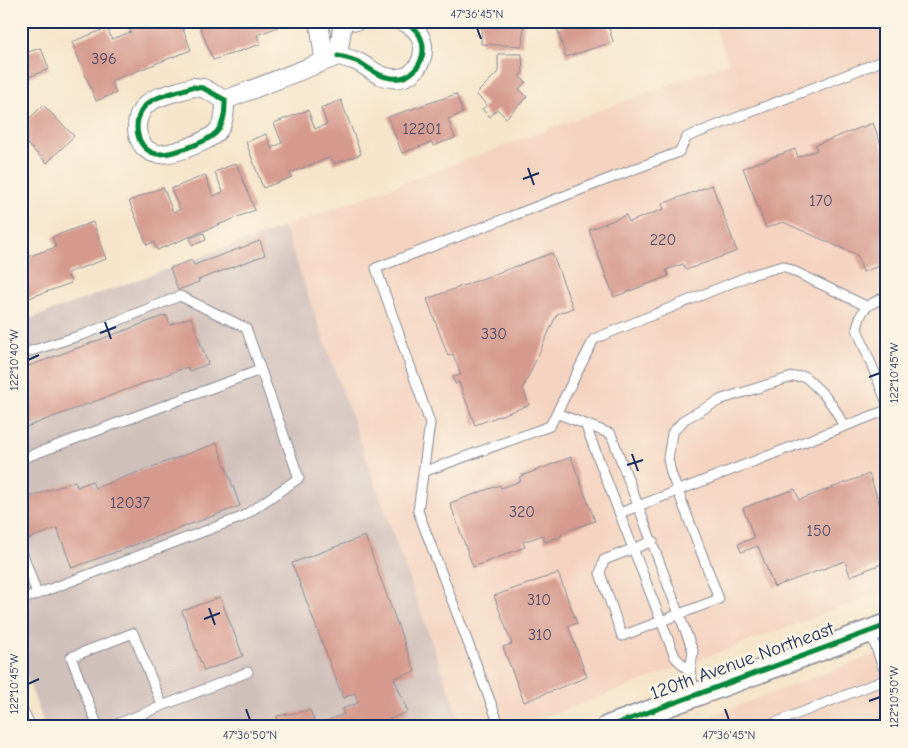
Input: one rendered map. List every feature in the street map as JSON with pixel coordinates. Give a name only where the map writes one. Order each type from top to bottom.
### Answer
[{"type":"street","points":[[319,21],[331,57]]},
{"type":"street","points":[[331,57],[343,21]]},
{"type":"street","points":[[225,100],[331,57],[357,62],[376,74],[392,79],[406,75],[417,67],[423,56],[424,43],[419,32],[410,24],[401,21]]},
{"type":"street","points":[[192,87],[203,88],[225,100],[224,123],[209,140],[172,153],[158,154],[148,151],[138,134],[136,125],[138,115],[146,104],[155,100],[192,87]]},
{"type":"street","name":"120th Avenue Northeast","points":[[614,726],[878,628]]},
{"type":"street","points":[[21,716],[26,727]]},
{"type":"lane","points":[[500,727],[418,511],[430,423],[376,268],[679,152],[687,137],[887,59]]},
{"type":"lane","points":[[423,472],[550,426],[594,339],[750,275],[783,266],[866,306]]},
{"type":"lane","points":[[21,354],[85,334],[180,296],[246,328],[298,478],[242,517],[21,600]]},
{"type":"lane","points":[[887,296],[866,306],[859,318],[857,329],[887,404]]},
{"type":"lane","points":[[21,459],[260,370]]},
{"type":"lane","points":[[653,540],[604,560],[600,573],[622,636],[720,599],[677,490],[668,459],[672,433],[685,418],[722,399],[792,376],[804,376],[821,391],[837,410],[843,426]]},
{"type":"lane","points":[[620,513],[887,410]]},
{"type":"lane","points":[[556,413],[611,434],[640,504],[693,651],[690,672],[696,694]]},
{"type":"lane","points":[[585,424],[675,658],[690,672]]},
{"type":"lane","points":[[24,557],[37,594]]},
{"type":"lane","points":[[764,727],[887,678],[878,628]]},
{"type":"lane","points":[[98,727],[71,657],[133,633],[162,705]]},
{"type":"lane","points":[[109,727],[248,672]]},
{"type":"shaded area","points":[[713,21],[887,21],[887,590],[519,727],[462,727],[284,227],[728,63]]},
{"type":"shaded area","points":[[284,227],[462,727],[45,727],[21,661],[21,322]]},
{"type":"shaded area","points":[[887,650],[887,727],[682,727]]},
{"type":"building","points":[[147,21],[180,21],[191,50],[111,81],[116,93],[96,101],[72,42],[107,28],[112,39],[131,32],[129,28]]},
{"type":"building","points":[[276,21],[278,27],[257,35],[261,44],[213,60],[198,22]]},
{"type":"building","points":[[482,21],[524,22],[522,46],[481,44]]},
{"type":"building","points":[[578,21],[607,21],[613,42],[566,57],[557,28]]},
{"type":"building","points":[[21,35],[28,52],[41,48],[49,69],[21,80]]},
{"type":"building","points":[[498,54],[522,54],[523,73],[519,76],[526,82],[519,89],[527,97],[506,118],[497,109],[490,117],[482,109],[487,105],[476,94],[498,72]]},
{"type":"building","points":[[456,94],[463,113],[448,119],[455,138],[433,146],[432,142],[402,153],[388,117]]},
{"type":"building","points":[[341,100],[361,154],[334,164],[331,157],[290,173],[292,177],[263,188],[246,142],[266,134],[271,148],[282,143],[274,123],[308,110],[315,129],[327,124],[321,108]]},
{"type":"building","points":[[43,105],[74,136],[47,163],[21,138],[21,127]]},
{"type":"building","points":[[873,123],[887,160],[887,263],[863,272],[857,255],[783,222],[766,228],[743,168],[795,149],[798,157],[817,150],[815,145]]},
{"type":"building","points":[[236,163],[255,210],[157,250],[154,242],[147,245],[129,201],[163,187],[173,212],[180,210],[171,189],[205,175],[213,196],[223,192],[215,172]]},
{"type":"building","points":[[21,171],[27,183],[21,186]]},
{"type":"building","points":[[712,185],[737,251],[686,270],[683,264],[666,270],[669,276],[614,297],[589,230],[626,215],[629,222],[664,209],[662,204]]},
{"type":"building","points":[[93,222],[106,259],[67,273],[71,283],[29,298],[21,277],[21,259],[56,247],[52,237]]},
{"type":"building","points":[[204,233],[206,240],[193,245],[190,238]]},
{"type":"building","points":[[260,241],[265,255],[198,280],[199,282],[178,290],[170,268],[192,260],[194,265]]},
{"type":"building","points":[[552,253],[573,308],[557,314],[523,388],[529,405],[475,425],[459,382],[455,384],[453,377],[461,375],[453,354],[448,356],[427,299]]},
{"type":"building","points":[[166,315],[170,325],[191,317],[208,364],[189,371],[187,367],[21,429],[21,369]]},
{"type":"building","points":[[217,443],[240,506],[72,568],[57,528],[21,542],[21,500],[75,481],[77,487],[92,481],[95,488]]},
{"type":"building","points":[[571,457],[595,521],[561,533],[562,536],[545,542],[543,535],[523,542],[525,547],[473,567],[450,503],[500,485],[501,488],[521,481],[519,477]]},
{"type":"building","points":[[869,474],[887,524],[887,562],[850,576],[845,561],[774,587],[758,546],[741,552],[738,544],[754,538],[743,508],[795,489],[799,500]]},
{"type":"building","points":[[365,536],[415,672],[394,678],[408,712],[368,727],[278,727],[277,716],[310,710],[316,725],[344,714],[342,709],[358,703],[355,693],[343,698],[292,563]]},
{"type":"building","points":[[558,573],[577,623],[568,626],[587,677],[524,702],[503,647],[512,644],[494,596]]},
{"type":"building","points":[[220,597],[243,656],[204,671],[182,611]]},
{"type":"cycle path","points":[[338,56],[356,61],[377,74],[386,77],[402,77],[412,73],[422,56],[423,46],[420,36],[413,27],[401,21]]},
{"type":"cycle path","points":[[192,87],[203,88],[225,100],[225,111],[221,126],[217,132],[187,148],[165,154],[157,154],[144,147],[140,140],[137,126],[141,111],[146,105],[156,99],[192,87]]},
{"type":"cycle path","points":[[608,727],[887,625]]}]
